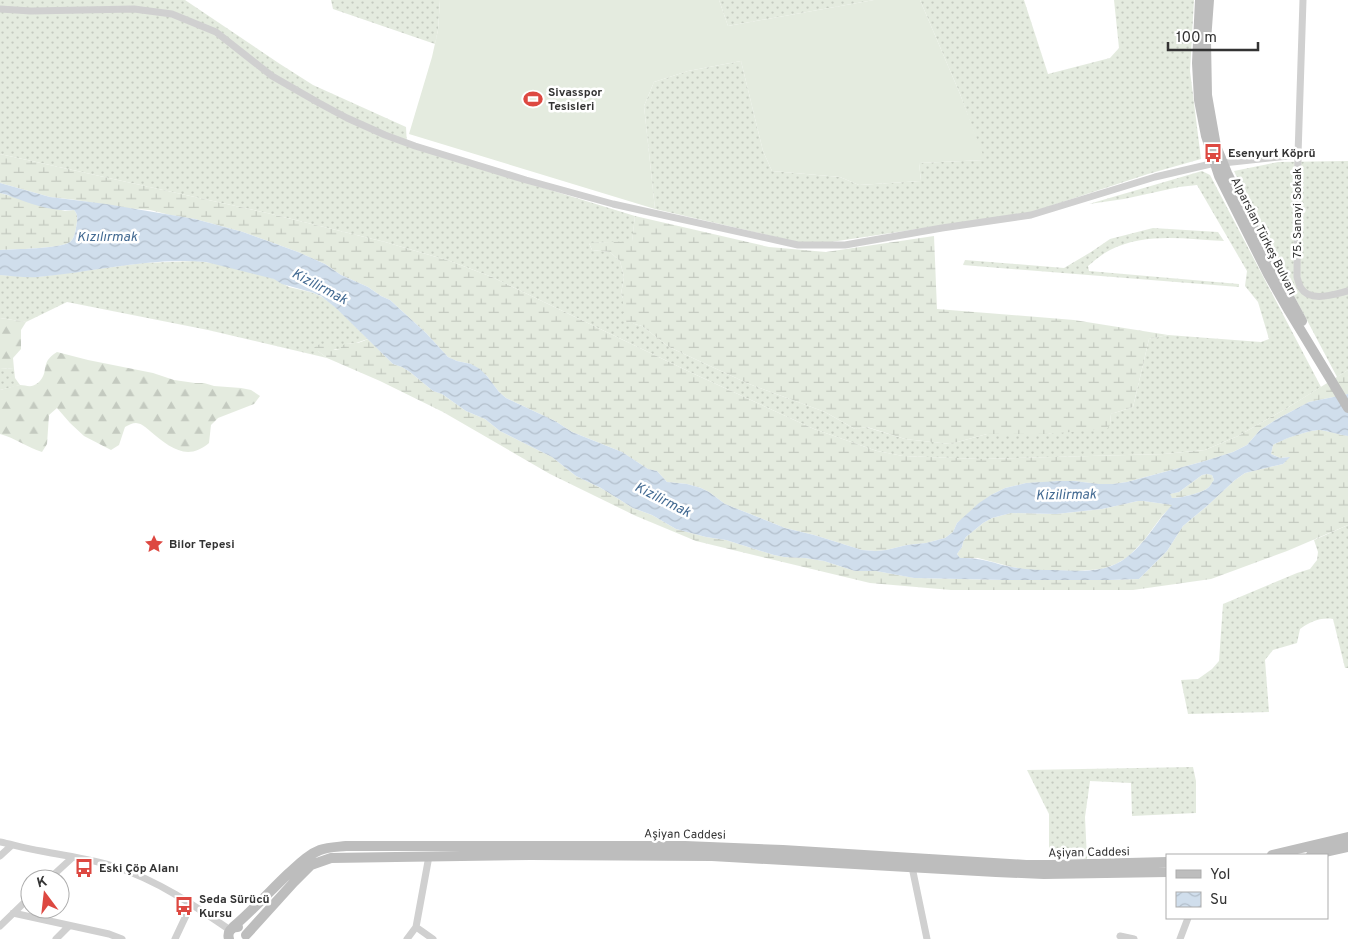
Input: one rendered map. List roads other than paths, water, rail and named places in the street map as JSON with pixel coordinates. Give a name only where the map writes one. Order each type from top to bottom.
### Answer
[{"type":"street","name":"Alparslan Türkeş Bulvarı","points":[[1200,0],[1197,63],[1200,100],[1206,136],[1219,163]]},
{"type":"street","name":"Alparslan Türkeş Bulvarı","points":[[1209,0],[1206,41],[1207,95],[1219,163],[1219,176],[1289,312],[1348,402]]},
{"type":"street","name":"75. Sanayi Sokak","points":[[1303,0],[1298,155],[1297,277],[1301,288],[1308,295],[1319,296],[1348,291]]},
{"type":"street","points":[[0,9],[31,11],[134,10],[172,14],[216,32],[272,76],[326,106],[370,128],[415,146],[612,204],[798,245],[845,245],[942,228],[1031,216],[1155,176],[1219,163],[1298,155]]},
{"type":"street","name":"Alparslan Türkeş Bulvarı","points":[[1324,366],[1348,408]]},
{"type":"street","points":[[1276,854],[1348,837]]},
{"type":"street","points":[[0,842],[121,869],[153,882],[191,905],[229,934],[242,928],[246,937]]},
{"type":"street","points":[[0,856],[12,845]]},
{"type":"street","name":"Aşiyan Caddesi","points":[[229,934],[288,874],[309,856],[319,850],[340,846],[685,846],[1051,865],[1166,862]]},
{"type":"street","points":[[1316,854],[1348,847]]},
{"type":"street","name":"Aşiyan Caddesi","points":[[246,937],[311,865],[331,858],[530,855],[712,856],[1044,874],[1166,872]]},
{"type":"street","points":[[406,939],[416,927],[429,856]]},
{"type":"street","points":[[60,869],[73,857]]},
{"type":"street","points":[[912,867],[927,939]]},
{"type":"street","points":[[175,939],[191,905]]},
{"type":"street","points":[[0,926],[20,906]]},
{"type":"street","points":[[13,913],[118,938]]},
{"type":"street","points":[[1180,939],[1188,919]]},
{"type":"street","points":[[56,939],[69,926]]},
{"type":"street","points":[[416,927],[432,939]]},
{"type":"street","points":[[1120,936],[1134,939]]},
{"type":"water","name":"Kızılırmak","points":[[0,183],[50,197],[195,219],[243,232],[298,252],[325,264],[341,275],[368,287],[390,300],[426,333],[448,357],[471,364],[480,369],[506,398],[555,421],[572,432],[622,452],[648,469],[657,471],[667,482],[687,484],[701,488],[725,504],[785,528],[862,550],[886,550],[945,538],[953,532],[957,523],[979,503],[1005,488],[1026,483],[1059,481],[1099,484],[1127,482],[1233,452],[1247,445],[1260,430],[1309,402],[1348,394],[1348,436],[1315,430],[1296,435],[1273,445],[1271,454],[1280,458],[1290,457],[1283,464],[1245,473],[1235,480],[1183,526],[1167,551],[1139,579],[1005,580],[914,578],[876,571],[855,571],[824,561],[774,555],[726,540],[676,529],[652,515],[633,508],[601,488],[576,476],[552,457],[500,431],[485,419],[466,411],[442,394],[433,391],[410,372],[393,364],[336,308],[321,296],[282,284],[274,279],[206,262],[185,261],[143,263],[38,277],[0,275],[0,250],[57,246],[70,242],[76,230],[77,214],[74,210],[42,207],[0,193]],"holes":[[[1202,475],[1212,475],[1214,480],[1206,489],[1192,495],[1172,498],[1170,494],[1179,492]],[[1138,501],[1172,505],[1134,551],[1119,562],[1101,569],[1083,571],[1028,569],[981,559],[960,558],[957,554],[966,537],[992,518],[1011,513],[1056,514],[1102,509]]]},
{"type":"place","name":"Sivasspor Tesisleri","points":[[533,99]]},
{"type":"place","name":"Esenyurt Köprü","points":[[1213,153]]},
{"type":"place","name":"Bilor Tepesi","points":[[154,544]]},
{"type":"place","name":"Eski Çöp Alanı","points":[[84,868]]},
{"type":"place","name":"Seda Sürücü Kursu","points":[[184,906]]},
{"type":"water label","name":"Kizilirmak","points":[[320,286]]},
{"type":"water label","name":"Kizilirmak","points":[[1066,494]]},
{"type":"water label","name":"Kizilirmak","points":[[663,499]]}]
